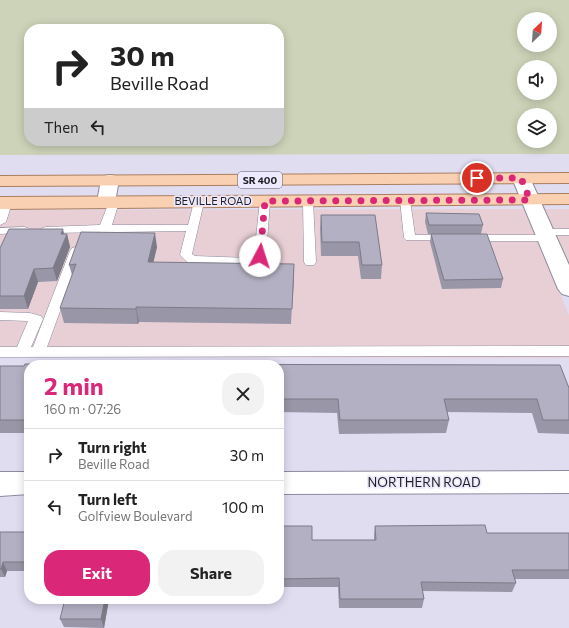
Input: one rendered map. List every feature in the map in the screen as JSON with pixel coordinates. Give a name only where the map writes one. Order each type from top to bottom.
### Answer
[{"type":"main road","name":"BEVILLE ROAD","points":[[0,181],[569,178]]},
{"type":"main road","name":"BEVILLE ROAD","points":[[4,203],[569,199]]},
{"type":"street","points":[[521,178],[569,289]]},
{"type":"street","points":[[110,180],[110,202]]},
{"type":"street","name":"NORTHERN ROAD","points":[[284,483],[569,482]]},
{"type":"street","points":[[0,484],[24,483]]},
{"type":"lane","points":[[405,200],[410,238],[546,235],[569,232]]},
{"type":"lane","points":[[199,202],[186,255],[192,260],[252,262],[260,256],[265,201]]},
{"type":"lane","points":[[308,201],[310,262]]},
{"type":"lane","points":[[105,228],[110,202]]},
{"type":"lane","points":[[0,222],[4,203]]},
{"type":"lane","points":[[0,231],[84,228],[193,228]]},
{"type":"lane","points":[[38,352],[84,228]]},
{"type":"lane","points":[[0,316],[30,317],[36,319],[22,352]]},
{"type":"lane","points":[[0,352],[569,351]]},
{"type":"shaded area","points":[[525,209],[569,315],[569,358],[0,357],[0,210]]},
{"type":"shaded area","points":[[544,209],[569,209],[569,264]]},
{"type":"green space","points":[[0,0],[569,0],[569,154],[0,155]]},
{"type":"building","points":[[426,213],[479,214],[483,225],[429,225]]},
{"type":"building","points":[[321,215],[375,215],[382,265],[362,265],[359,242],[322,242]]},
{"type":"building","points":[[9,229],[63,229],[61,234],[67,234],[53,268],[34,269],[24,296],[0,296],[0,248]]},
{"type":"building","points":[[81,232],[155,233],[148,262],[294,264],[292,309],[136,307],[136,309],[60,308],[76,264],[69,265]]},
{"type":"building","points":[[431,234],[487,234],[503,279],[444,280]]},
{"type":"building","points":[[284,364],[560,365],[569,388],[569,420],[543,420],[537,399],[444,399],[449,420],[340,420],[338,399],[284,399]]},
{"type":"building","points":[[0,366],[24,366],[24,420],[0,420]]},
{"type":"building","points":[[485,525],[487,533],[569,533],[569,570],[512,570],[516,583],[421,582],[424,599],[340,599],[339,578],[284,579],[284,526],[312,526],[312,540],[376,540],[375,526]]},
{"type":"building","points":[[0,532],[24,532],[24,562],[3,562],[0,569]]},
{"type":"building","points":[[64,604],[104,604],[101,619],[60,619]]},
{"type":"route","points":[[260,256],[265,201],[530,200],[521,178],[477,178]]}]
